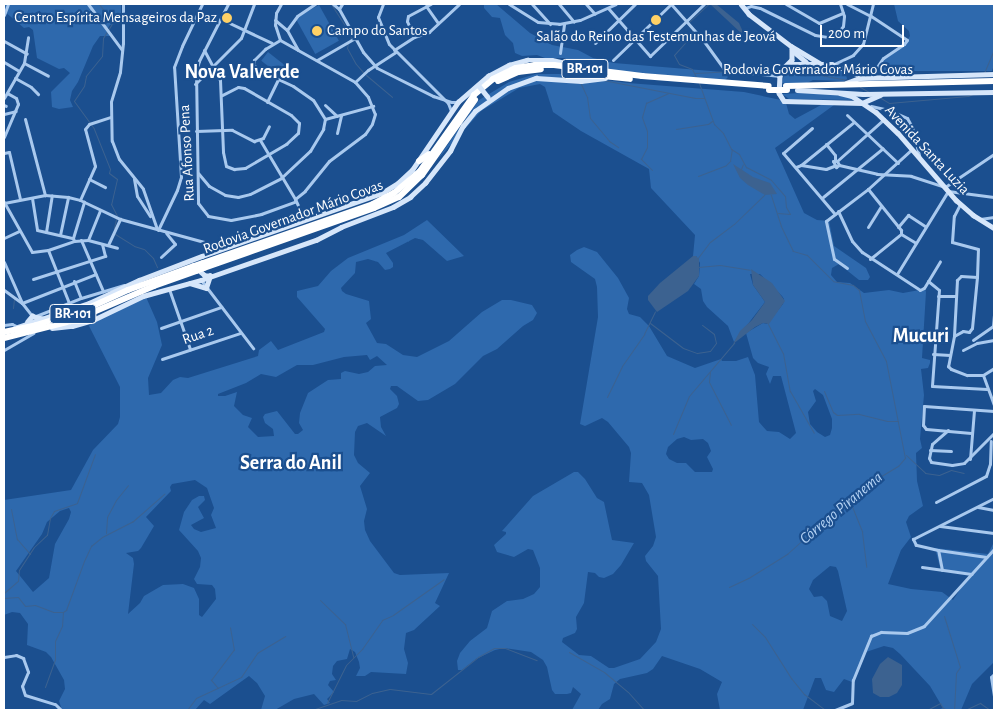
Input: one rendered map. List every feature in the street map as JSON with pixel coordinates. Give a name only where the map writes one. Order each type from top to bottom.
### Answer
[{"type":"highway","name":"Rodovia Governador Mário Covas","points":[[4,338],[39,330],[88,315],[200,266],[384,199],[412,179],[470,99],[498,76],[516,68],[535,65],[769,88]]},
{"type":"highway","name":"Rodovia Governador Mário Covas","points":[[4,332],[82,311],[128,290],[374,208],[399,197],[422,176],[475,100],[488,88],[508,76],[543,68],[609,77],[769,88],[815,85],[994,81]]},
{"type":"highway","name":"Rodovia Governador Mário Covas","points":[[786,88],[797,90],[994,85]]},
{"type":"highway","points":[[419,161],[434,151]]},
{"type":"street","points":[[4,15],[8,4]]},
{"type":"street","points":[[88,4],[122,50]]},
{"type":"street","points":[[123,4],[120,72],[111,102],[114,148],[147,197],[148,210]]},
{"type":"street","points":[[157,229],[177,190],[180,177],[174,68],[202,4]]},
{"type":"street","name":"Rua Afonso Pena","points":[[228,4],[197,66],[195,84],[198,203],[204,213],[215,218],[231,220],[250,217],[296,200]]},
{"type":"street","points":[[195,84],[238,41],[244,31],[254,4]]},
{"type":"street","points":[[281,4],[275,20],[275,30],[280,40],[355,82],[373,106],[374,118],[367,132],[329,161],[306,192],[296,200]]},
{"type":"street","points":[[287,30],[297,16],[315,4]]},
{"type":"street","points":[[333,4],[340,9],[355,38],[374,66],[383,73],[443,99],[458,102]]},
{"type":"street","points":[[340,9],[342,4]]},
{"type":"street","points":[[383,4],[378,12],[379,23],[385,37],[395,51],[450,106],[451,112]]},
{"type":"street","points":[[414,37],[407,21],[408,16],[431,4]]},
{"type":"street","points":[[355,82],[414,37],[424,34],[459,4]]},
{"type":"street","points":[[510,4],[528,17],[550,24],[574,22],[614,4]]},
{"type":"street","points":[[532,4],[550,24]]},
{"type":"street","points":[[559,4],[574,22]]},
{"type":"street","points":[[586,4],[595,14]]},
{"type":"street","points":[[595,43],[634,4]]},
{"type":"street","points":[[613,60],[671,4],[727,71],[780,76]]},
{"type":"street","points":[[608,8],[649,55],[653,54],[704,4]]},
{"type":"street","points":[[741,4],[744,9],[791,47],[821,64]]},
{"type":"street","points":[[786,4],[819,24],[843,13]]},
{"type":"street","points":[[744,9],[751,6],[760,8],[815,35],[827,37],[834,36],[841,30],[843,13],[840,4]]},
{"type":"street","points":[[846,4],[870,16],[907,40],[883,58],[868,78]]},
{"type":"street","points":[[834,65],[852,55],[863,44],[873,4]]},
{"type":"street","points":[[426,6],[438,23]]},
{"type":"street","points":[[220,19],[272,43]]},
{"type":"street","points":[[275,20],[287,30],[298,50]]},
{"type":"street","points":[[560,53],[564,24]]},
{"type":"street","points":[[4,98],[24,62],[27,54],[28,37]]},
{"type":"street","points":[[317,60],[355,38]]},
{"type":"street","points":[[198,173],[216,191],[238,197],[250,194],[281,178],[310,151],[323,129],[325,119],[313,100],[252,64],[272,43],[280,40]]},
{"type":"street","points":[[4,41],[27,54]]},
{"type":"street","points":[[791,47],[799,58],[810,64]]},
{"type":"street","points":[[791,47],[793,57],[780,76],[779,92],[784,100],[862,103],[888,94]]},
{"type":"street","points":[[204,50],[220,80],[223,159],[229,168],[246,168],[294,138],[300,128],[299,123],[291,115],[241,87],[222,95]]},
{"type":"street","points":[[4,325],[12,324],[15,329],[33,317],[81,298],[200,266],[227,248],[388,190],[408,175],[458,102],[504,67],[527,60],[556,60],[583,69]]},
{"type":"street","points":[[4,62],[19,71]]},
{"type":"street","points":[[24,62],[48,76]]},
{"type":"street","points":[[788,65],[834,65],[868,78]]},
{"type":"street","points":[[845,69],[849,77],[847,82]]},
{"type":"street","points":[[815,85],[868,78],[994,74]]},
{"type":"street","name":"Rodovia Governador Mário Covas","points":[[39,330],[88,322],[143,296],[200,280],[316,240],[341,227],[399,204],[425,183],[450,150],[463,126],[489,98],[508,88],[536,78],[581,81],[609,77]]},
{"type":"street","points":[[15,78],[31,87],[38,94]]},
{"type":"street","points":[[267,102],[278,79]]},
{"type":"street","points":[[478,85],[489,98]]},
{"type":"street","points":[[797,90],[888,94],[994,92]]},
{"type":"street","points":[[4,137],[17,110],[17,99],[7,92]]},
{"type":"street","name":"Avenida Santa Luzia","points":[[840,93],[852,96],[872,108],[912,149],[960,204],[994,228]]},
{"type":"street","points":[[874,98],[872,108],[889,110],[907,118],[912,127],[919,157]]},
{"type":"street","points":[[326,105],[339,116]]},
{"type":"street","points":[[325,119],[373,106]]},
{"type":"street","points":[[4,114],[17,110]]},
{"type":"street","points":[[847,115],[898,163]]},
{"type":"street","points":[[337,133],[339,116]]},
{"type":"street","points":[[73,240],[82,201],[95,166],[85,129],[89,124],[111,117]]},
{"type":"street","points":[[25,119],[46,195]]},
{"type":"street","points":[[801,165],[826,169],[834,166],[884,119]]},
{"type":"street","points":[[796,167],[854,122]]},
{"type":"street","points":[[196,131],[232,130],[251,140],[260,140],[265,135],[269,126]]},
{"type":"street","points":[[812,128],[783,153],[837,213],[852,241],[870,259],[920,290],[940,261]]},
{"type":"street","points":[[260,140],[281,178],[296,200],[305,221]]},
{"type":"street","points":[[826,144],[835,155],[837,162]]},
{"type":"street","points":[[823,198],[883,148]]},
{"type":"street","points":[[847,268],[834,259],[826,221],[868,189],[912,149]]},
{"type":"street","points":[[4,153],[9,153],[20,200]]},
{"type":"street","points":[[897,274],[946,189],[994,154]]},
{"type":"street","points":[[837,162],[858,170],[911,176],[946,189],[994,197]]},
{"type":"street","points":[[89,179],[106,187]]},
{"type":"street","points":[[138,186],[137,196],[148,210],[157,229]]},
{"type":"street","points":[[868,189],[902,232],[901,234],[916,243]]},
{"type":"street","points":[[73,240],[48,250],[32,252],[4,203],[46,195],[68,197],[82,201],[120,219],[227,248]]},
{"type":"street","points":[[46,232],[52,195]]},
{"type":"street","points":[[60,235],[68,197]]},
{"type":"street","points":[[32,198],[36,228],[73,240],[88,240],[117,248]]},
{"type":"street","points":[[960,204],[954,216],[952,242],[978,249],[972,326],[969,332]]},
{"type":"street","points":[[868,227],[881,206]]},
{"type":"street","points":[[88,240],[100,211]]},
{"type":"street","points":[[898,227],[908,215],[926,226]]},
{"type":"street","points":[[980,219],[994,217]]},
{"type":"street","points":[[108,245],[120,219]]},
{"type":"street","points":[[4,238],[20,231]]},
{"type":"street","points":[[161,257],[175,244],[166,233]]},
{"type":"street","points":[[870,259],[901,234]]},
{"type":"street","points":[[81,240],[104,291]]},
{"type":"street","points":[[33,279],[106,256],[102,244]]},
{"type":"street","points":[[48,250],[69,303]]},
{"type":"street","points":[[4,262],[22,303],[33,317],[45,319]]},
{"type":"street","points":[[200,266],[205,276],[210,276],[206,288]]},
{"type":"street","points":[[200,266],[200,280],[253,348]]},
{"type":"street","points":[[22,303],[61,286],[96,274]]},
{"type":"street","points":[[977,277],[958,278],[954,336],[948,366],[950,370],[983,375],[994,368]]},
{"type":"street","points":[[74,281],[81,298]]},
{"type":"street","points":[[928,281],[938,288],[932,386],[987,389]]},
{"type":"street","points":[[24,324],[45,319],[97,300],[135,282]]},
{"type":"street","points":[[190,283],[206,288]]},
{"type":"street","points":[[169,289],[190,349]]},
{"type":"street","points":[[4,290],[22,303]]},
{"type":"street","points":[[938,296],[956,296]]},
{"type":"street","points":[[161,328],[221,307]]},
{"type":"street","points":[[973,340],[994,328],[994,314]]},
{"type":"street","points":[[4,350],[39,330]]},
{"type":"street","points":[[954,336],[963,331],[969,332]]},
{"type":"street","name":"Rua 2","points":[[162,359],[240,332]]},
{"type":"street","points":[[969,332],[977,343]]},
{"type":"street","points":[[963,350],[977,343],[994,340]]},
{"type":"street","points":[[933,354],[950,355]]},
{"type":"street","points":[[983,375],[994,405]]},
{"type":"street","points":[[971,432],[926,429],[923,425],[924,406],[994,411]]},
{"type":"street","points":[[970,459],[974,410]]},
{"type":"street","points":[[948,430],[932,444],[930,461],[957,465],[970,459],[991,441]]},
{"type":"street","points":[[936,502],[986,476],[990,464],[991,441],[994,433]]},
{"type":"street","points":[[930,450],[951,451]]},
{"type":"street","points":[[987,557],[918,546],[912,540],[994,498]]},
{"type":"street","points":[[977,507],[994,510]]},
{"type":"street","points":[[938,527],[994,533]]},
{"type":"street","points":[[835,710],[852,703],[853,680],[868,642],[874,634],[885,632],[907,633],[924,626],[994,549]]},
{"type":"street","points":[[938,550],[942,570]]},
{"type":"street","points":[[922,567],[973,574]]},
{"type":"street","points":[[4,657],[16,655],[23,658],[28,672],[22,686],[25,695],[54,704],[61,710]]},
{"type":"street","points":[[994,674],[990,677],[994,697]]},
{"type":"shaded area","points":[[4,4],[121,4],[121,23],[110,25],[108,28],[111,36],[100,36],[93,46],[78,82],[72,91],[70,100],[73,107],[59,109],[52,107],[51,92],[70,73],[64,68],[59,69],[37,58],[33,30],[29,27],[24,28],[4,11]]},
{"type":"shaded area","points":[[484,4],[496,4],[530,33],[552,45],[578,50],[593,58],[614,63],[723,72],[728,77],[725,80],[617,71],[578,65],[564,58],[545,58],[537,55],[522,56],[515,53],[513,43],[505,35],[500,18],[492,17],[484,8]]},
{"type":"shaded area","points":[[710,4],[716,4],[739,23],[743,32],[741,33]]},
{"type":"shaded area","points":[[894,4],[994,4],[994,65],[992,71],[876,71],[887,55],[904,45],[910,36],[909,31],[898,21]]},
{"type":"shaded area","name":"Campo do Santos","points":[[319,5],[339,41],[315,54],[295,18]]},
{"type":"shaded area","points":[[268,52],[286,66],[279,75],[261,61]]},
{"type":"shaded area","points":[[798,65],[835,67],[846,74],[847,79],[844,81],[813,80],[807,83],[782,83],[785,71]]},
{"type":"shaded area","points":[[536,74],[559,74],[628,83],[744,92],[781,100],[786,103],[789,114],[795,119],[821,105],[834,105],[775,148],[804,213],[817,220],[829,221],[834,246],[866,268],[870,277],[868,280],[859,280],[839,264],[832,268],[831,275],[837,282],[850,283],[864,293],[889,290],[903,293],[925,289],[926,292],[922,358],[930,360],[930,363],[928,368],[921,369],[924,395],[920,439],[922,448],[916,453],[917,481],[923,506],[909,516],[906,522],[911,537],[901,550],[888,584],[911,589],[942,592],[953,600],[971,573],[941,571],[935,548],[988,554],[994,542],[994,662],[972,684],[961,710],[937,710],[943,708],[930,686],[900,654],[893,648],[884,646],[866,652],[852,682],[844,679],[834,692],[826,690],[821,678],[815,678],[803,710],[720,710],[717,694],[722,682],[700,669],[662,656],[653,669],[647,673],[620,679],[614,684],[610,699],[602,704],[598,710],[572,710],[581,694],[573,687],[571,693],[555,694],[543,660],[531,652],[504,648],[495,650],[476,659],[462,670],[458,670],[457,661],[460,653],[470,641],[487,628],[492,611],[507,601],[523,599],[534,594],[540,587],[540,568],[533,550],[528,549],[514,557],[497,552],[494,545],[506,534],[506,532],[502,531],[533,496],[574,472],[578,472],[585,479],[597,498],[604,502],[612,540],[634,543],[621,565],[613,574],[604,578],[599,577],[595,573],[588,572],[584,603],[576,617],[577,629],[575,633],[563,638],[562,642],[579,655],[591,656],[609,668],[614,668],[640,659],[656,642],[661,629],[658,576],[646,561],[645,556],[653,546],[656,537],[649,495],[642,483],[629,482],[631,453],[629,447],[608,422],[602,418],[585,426],[580,424],[598,317],[595,279],[571,262],[570,255],[577,250],[584,247],[597,252],[618,278],[629,298],[627,309],[629,314],[640,317],[649,326],[667,356],[695,368],[721,359],[722,361],[736,361],[748,357],[755,375],[759,422],[767,431],[779,432],[790,439],[796,433],[781,376],[773,376],[770,384],[766,374],[769,367],[758,363],[753,358],[746,333],[763,323],[767,324],[783,304],[784,299],[782,296],[760,274],[750,274],[753,285],[765,302],[734,342],[728,326],[707,307],[703,301],[701,289],[694,284],[699,276],[700,263],[696,256],[693,256],[695,235],[651,188],[649,169],[581,131],[553,112],[545,87],[540,84],[519,88],[481,111],[437,160],[479,100],[509,82]],"holes":[[[815,389],[823,395],[832,419],[830,435],[825,437],[810,424],[808,412],[816,401],[813,391]],[[684,437],[691,440],[703,439],[708,443],[711,451],[707,457],[713,469],[712,472],[695,472],[686,463],[677,463],[669,459],[666,454],[668,447],[677,439]],[[830,566],[836,567],[847,611],[842,621],[830,616],[827,601],[822,596],[814,597],[809,589],[813,580]]]},
{"type":"shaded area","points":[[782,94],[843,94],[854,100],[789,99]]},
{"type":"shaded area","points":[[733,164],[753,177],[770,183],[777,194],[765,195],[748,185],[740,178]]},
{"type":"shaded area","points":[[427,220],[464,256],[447,261],[423,240],[415,238],[386,253],[393,263],[393,267],[390,269],[385,270],[378,262],[368,259],[356,262],[355,273],[341,288],[346,294],[369,301],[371,319],[366,323],[377,343],[386,344],[403,355],[417,357],[449,341],[482,312],[502,300],[532,305],[537,313],[533,320],[523,326],[497,349],[483,356],[455,384],[428,400],[418,401],[397,386],[391,386],[390,389],[397,396],[399,404],[397,408],[380,417],[381,427],[386,436],[367,423],[358,426],[355,432],[354,455],[358,463],[370,473],[360,486],[367,509],[364,521],[365,530],[370,541],[394,573],[400,575],[449,573],[435,603],[440,606],[414,630],[406,633],[404,649],[408,663],[406,674],[371,672],[365,676],[356,676],[360,668],[359,662],[355,652],[350,649],[347,659],[337,661],[333,666],[332,674],[336,680],[330,681],[328,685],[334,692],[327,699],[330,703],[324,705],[314,694],[294,699],[275,710],[261,710],[265,696],[257,683],[249,676],[210,704],[204,700],[195,710],[62,710],[59,701],[65,689],[64,680],[51,657],[46,652],[27,645],[28,624],[20,613],[12,612],[4,615],[4,500],[71,490],[93,450],[118,424],[120,417],[120,387],[89,326],[91,323],[146,297],[157,322],[162,345],[148,378],[149,395],[161,393],[173,380],[180,377],[188,378],[258,356],[259,350],[271,341],[278,350],[324,332],[325,329],[297,297],[297,291],[318,286],[331,271],[348,258],[404,235]],"holes":[[[367,355],[370,360],[377,356],[387,365],[375,366],[368,372],[359,374],[345,371],[341,373],[341,379],[328,380],[308,393],[300,413],[299,423],[303,430],[298,434],[295,434],[277,411],[265,414],[263,417],[265,423],[273,429],[274,436],[258,437],[248,427],[252,418],[243,415],[234,406],[237,392],[218,396],[218,394],[246,383],[261,374],[276,377],[297,365],[313,365],[344,357]],[[195,480],[207,488],[214,508],[211,515],[216,528],[201,532],[194,529],[191,525],[204,518],[198,507],[205,500],[204,496],[199,496],[192,500],[184,512],[179,530],[198,551],[201,558],[200,567],[194,579],[197,584],[212,585],[215,589],[216,599],[202,617],[199,615],[199,599],[194,588],[183,584],[163,585],[144,596],[140,603],[128,614],[134,564],[133,558],[126,553],[138,551],[141,548],[154,526],[146,517],[171,491],[170,487],[172,484]],[[69,508],[71,512],[69,519],[55,544],[49,578],[33,592],[16,571],[42,534],[47,522],[60,511]]]},
{"type":"shaded area","points":[[693,256],[699,259],[699,276],[688,291],[657,312],[648,300],[648,296],[660,283]]},
{"type":"shaded area","points":[[751,269],[772,283],[785,301],[769,324],[763,323],[755,327],[733,344],[740,331],[752,320],[765,302],[753,285]]},
{"type":"shaded area","points":[[888,657],[902,665],[902,685],[897,693],[889,697],[880,697],[873,693],[872,679],[880,664]]},
{"type":"waterway","points":[[99,4],[113,22],[103,38],[102,56],[86,76],[84,86],[74,101],[94,129],[110,169],[109,173],[117,179],[111,204],[117,216]]},
{"type":"waterway","points":[[331,4],[347,29],[351,37],[350,40]]},
{"type":"waterway","name":"Córrego Piranema","points":[[689,22],[708,4]]},
{"type":"waterway","name":"Córrego Piranema","points":[[692,30],[692,35],[674,55],[679,64],[692,69],[696,77]]},
{"type":"waterway","points":[[348,43],[347,48],[363,72]]},
{"type":"waterway","points":[[984,73],[994,49]]},
{"type":"waterway","points":[[695,73],[729,71]]},
{"type":"waterway","points":[[782,75],[804,72],[847,80]]},
{"type":"waterway","points":[[366,75],[392,97]]},
{"type":"waterway","points":[[581,79],[589,78]]},
{"type":"waterway","points":[[603,80],[695,98],[704,98]]},
{"type":"waterway","points":[[580,82],[587,97],[590,118],[609,141],[618,147]]},
{"type":"waterway","name":"Córrego Piranema","points":[[699,83],[714,124],[723,133],[731,149],[739,154],[746,167],[771,180],[785,196],[786,207],[790,214],[778,213]]},
{"type":"waterway","points":[[860,87],[869,92]]},
{"type":"waterway","points":[[652,170],[641,159],[647,147],[647,131],[642,117],[646,103],[668,93]]},
{"type":"waterway","points":[[879,97],[889,103],[973,94]]},
{"type":"waterway","points":[[676,129],[708,124],[712,121]]},
{"type":"waterway","points":[[698,176],[726,165],[730,161],[732,149]]},
{"type":"waterway","name":"Córrego Piranema","points":[[741,169],[743,164]]},
{"type":"waterway","points":[[697,259],[710,242],[734,224],[764,195]]},
{"type":"waterway","name":"Córrego Piranema","points":[[729,587],[750,577],[787,554],[858,490],[898,466],[905,458],[886,361],[865,321],[859,290],[853,285],[833,281],[807,255],[793,251],[781,226],[771,195]]},
{"type":"waterway","points":[[114,228],[116,219]]},
{"type":"waterway","points":[[115,234],[134,246],[144,249],[153,258],[157,267]]},
{"type":"waterway","points":[[698,267],[720,265],[750,270]]},
{"type":"waterway","points":[[13,308],[14,298]]},
{"type":"waterway","points":[[607,397],[622,366],[644,334],[655,311]]},
{"type":"waterway","points":[[650,323],[683,348],[697,353],[710,351],[716,343],[714,334],[702,325]]},
{"type":"waterway","points":[[768,324],[783,353],[790,391],[814,433]]},
{"type":"waterway","points":[[673,434],[689,396],[734,343]]},
{"type":"waterway","points":[[710,372],[709,382],[731,425]]},
{"type":"waterway","points":[[824,391],[833,412],[837,415],[859,414],[887,421],[898,421]]},
{"type":"waterway","points":[[4,593],[18,581],[19,570],[34,547],[47,535],[50,518],[54,511],[77,503],[95,454]]},
{"type":"waterway","points":[[906,455],[925,473],[939,475],[951,470],[964,473]]},
{"type":"waterway","points":[[106,533],[107,517],[116,500],[128,485]]},
{"type":"waterway","points":[[45,687],[55,660],[55,641],[62,626],[63,612],[66,610],[91,546],[102,537],[132,522],[164,494]]},
{"type":"waterway","points":[[849,499],[862,532],[866,567]]},
{"type":"waterway","points":[[11,509],[17,539],[30,554]]},
{"type":"waterway","points":[[327,703],[346,665],[362,649],[382,620],[393,615],[444,579]]},
{"type":"waterway","points":[[4,598],[18,597],[25,606],[35,605],[53,612],[62,612]]},
{"type":"waterway","points":[[320,600],[345,624],[353,657]]},
{"type":"waterway","points":[[944,616],[960,667],[956,673],[954,710]]},
{"type":"waterway","points":[[752,624],[765,637],[791,678],[804,694],[825,710]]},
{"type":"waterway","points":[[218,688],[211,680],[234,650],[230,627]]},
{"type":"waterway","points":[[187,710],[196,698],[241,677],[257,653],[285,636]]},
{"type":"waterway","points":[[312,710],[341,700],[356,701],[372,693],[390,689],[431,694],[478,657],[494,648],[505,648],[537,660]]},
{"type":"waterway","points":[[569,652],[604,672],[628,692],[644,710]]},
{"type":"waterway","points":[[927,710],[940,703],[943,708],[948,710]]},
{"type":"waterway","points":[[965,710],[980,703],[990,710]]},
{"type":"place","name":"Centro Espírita Mensageiros da Paz","points":[[227,18]]},
{"type":"place","name":"Salão do Reino das Testemunhas de Jeová","points":[[656,20]]},
{"type":"place","name":"Campo do Santos","points":[[317,31]]},
{"type":"district","name":"Nova Valverde","points":[[242,72]]},
{"type":"district","name":"Mucuri","points":[[921,336]]},
{"type":"district","name":"Serra do Anil","points":[[291,463]]}]
